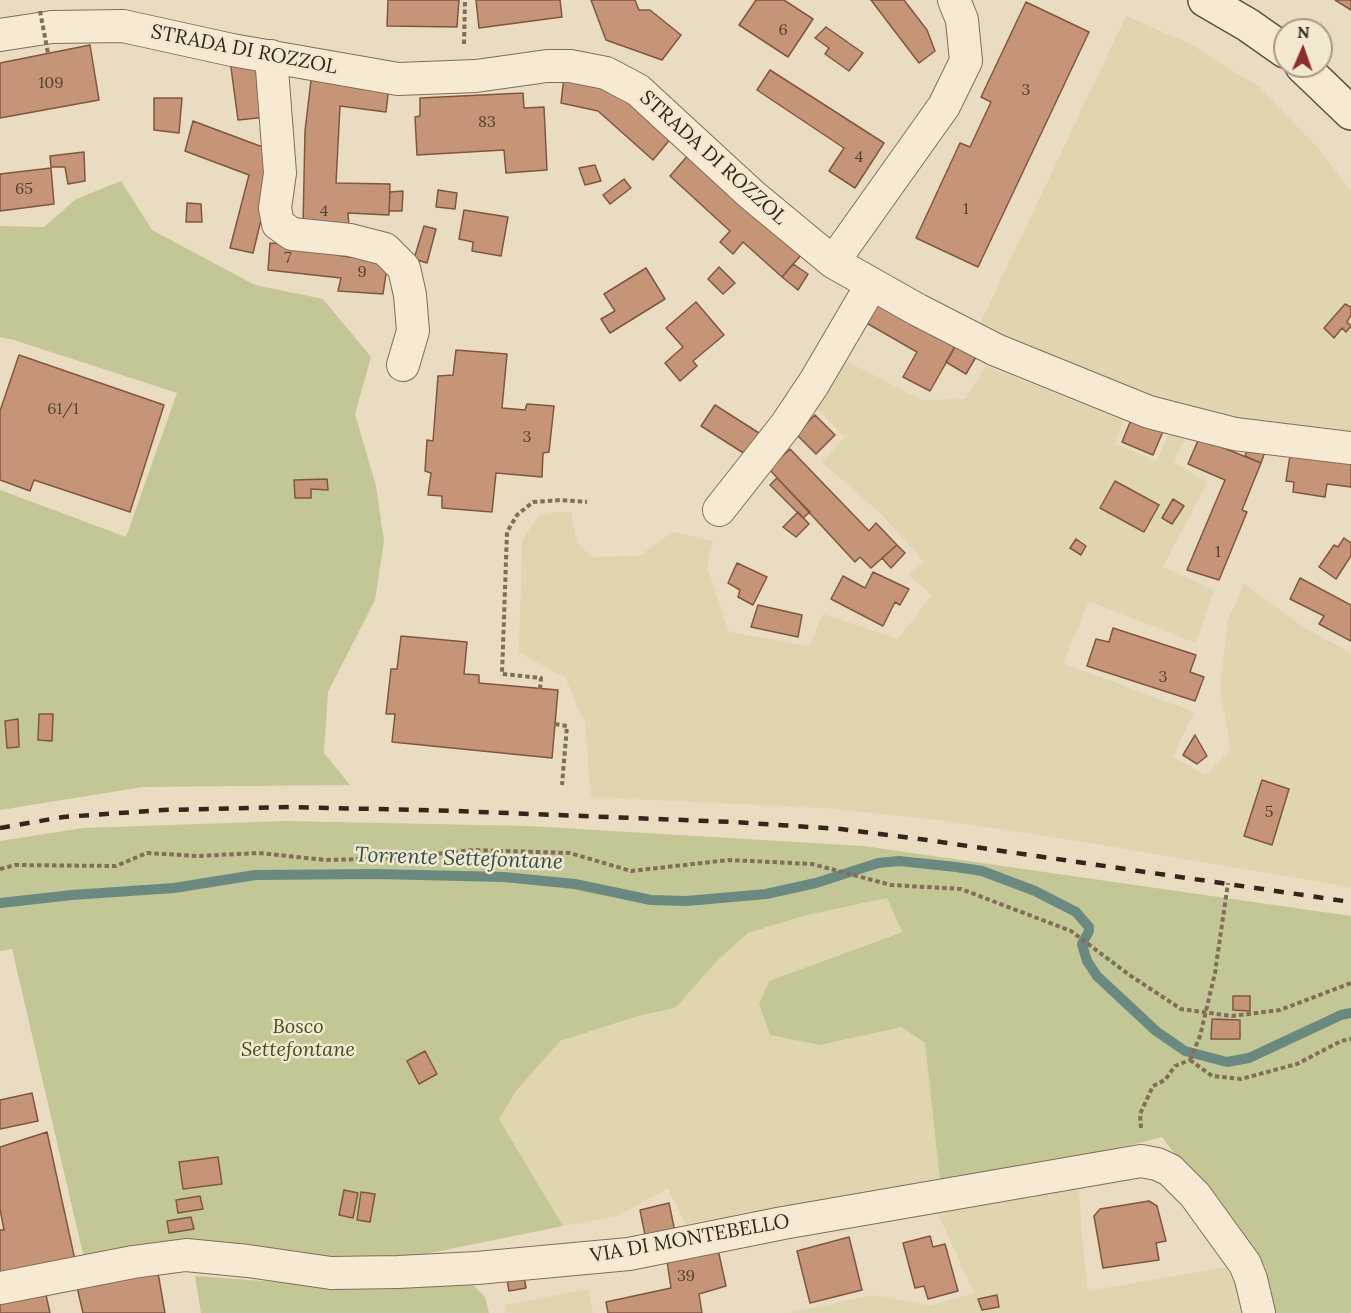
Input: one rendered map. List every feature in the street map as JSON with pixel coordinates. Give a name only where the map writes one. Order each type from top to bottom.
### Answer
[{"type":"main road","points":[[1205,0],[1273,43]]},
{"type":"main road","points":[[1315,78],[1351,113]]},
{"type":"street","points":[[833,262],[944,106],[966,62],[962,20],[954,0]]},
{"type":"street","name":"STRADA DI ROZZOL","points":[[0,35],[52,27],[123,26],[232,50],[398,79],[476,76],[547,66],[570,66],[606,73],[638,90],[752,195],[833,262],[996,350],[1149,412],[1235,434],[1351,448]]},
{"type":"street","points":[[271,56],[280,173],[274,208],[278,224],[292,234],[350,240],[385,249],[404,268],[410,295],[413,331],[403,364]]},
{"type":"street","points":[[719,510],[786,425],[814,383],[872,284]]},
{"type":"street","name":"VIA DI MONTEBELLO","points":[[0,1288],[133,1262],[186,1255],[331,1273],[477,1268],[629,1254],[841,1213],[1141,1161],[1157,1164],[1170,1170],[1195,1195],[1245,1264],[1259,1313]]},
{"type":"path","points":[[453,46],[464,47],[465,0]]},
{"type":"path","points":[[40,11],[48,53]]},
{"type":"path","points":[[540,689],[541,678],[502,674],[507,531],[517,515],[533,502],[561,500],[587,502]]},
{"type":"path","points":[[555,724],[567,726],[562,785]]},
{"type":"path","points":[[0,869],[15,865],[116,866],[147,854],[198,856],[259,853],[326,860],[400,858],[473,850],[570,853],[631,872],[729,860],[812,864],[891,885],[961,889],[1060,926],[1071,931],[1128,974],[1181,1009],[1232,1016],[1280,1010],[1351,983]]},
{"type":"path","points":[[1190,1060],[1200,1036],[1215,973],[1228,883]]},
{"type":"path","points":[[1190,1060],[1212,1076],[1241,1079],[1297,1064],[1341,1041],[1351,1039]]},
{"type":"path","points":[[1141,1135],[1140,1114],[1153,1086],[1165,1080],[1175,1066],[1190,1060]]},
{"type":"shaded area","points":[[1126,16],[1190,44],[1259,87],[1317,147],[1351,191],[1351,431],[1295,427],[1229,418],[1160,403],[979,326]]},
{"type":"shaded area","points":[[844,360],[923,400],[965,399],[986,366],[1123,420],[1115,444],[1157,461],[1170,431],[1185,436],[1174,463],[1207,482],[1163,567],[1214,590],[1196,643],[1089,601],[1063,663],[1194,712],[1173,757],[1205,775],[1231,749],[1220,689],[1228,620],[1244,584],[1306,629],[1351,653],[1351,887],[939,820],[824,808],[591,797],[585,723],[565,677],[519,653],[522,540],[539,516],[571,512],[577,543],[592,557],[639,556],[673,532],[713,541],[707,566],[729,632],[809,646],[823,614],[898,639],[932,595],[908,575],[924,562],[881,514],[822,462],[845,437],[817,409]]},
{"type":"shaded area","points":[[887,898],[902,931],[769,981],[759,1005],[770,1035],[820,1045],[902,1027],[925,1043],[940,1180],[685,1224],[668,1188],[618,1216],[563,1226],[499,1119],[516,1091],[560,1041],[638,1016],[675,1008],[718,960],[748,933],[807,915]]},
{"type":"shaded area","points":[[1079,1189],[1088,1291],[1234,1266],[1253,1313],[789,1313],[872,1295],[929,1306],[974,1293],[938,1213]]},
{"type":"shaded area","points":[[588,1289],[593,1313],[505,1313],[504,1305]]},
{"type":"green space","points":[[121,181],[152,230],[255,285],[323,299],[371,357],[355,414],[376,486],[384,541],[375,600],[328,692],[324,753],[350,785],[143,787],[0,810],[0,490],[126,537],[177,393],[0,337],[0,226],[44,227],[76,199]]},
{"type":"green space","name":"Bosco Settefontane","points":[[285,821],[529,826],[863,846],[1351,916],[1351,1313],[1267,1313],[1243,1247],[1162,1137],[1057,1164],[987,1171],[940,1180],[925,1043],[902,1027],[820,1045],[770,1035],[759,1004],[769,981],[902,932],[887,898],[807,915],[748,933],[718,960],[675,1008],[638,1016],[560,1041],[516,1091],[499,1119],[563,1226],[396,1260],[84,1258],[12,949],[0,951],[0,841],[83,828]]},
{"type":"green space","points":[[195,1276],[331,1286],[468,1280],[485,1297],[489,1313],[201,1313]]},
{"type":"building","points":[[388,0],[459,0],[457,27],[387,26]]},
{"type":"building","points":[[476,0],[560,0],[562,17],[479,28]]},
{"type":"building","points":[[591,0],[635,0],[639,10],[650,10],[681,35],[662,60],[606,40]]},
{"type":"building","points":[[756,0],[784,0],[813,19],[788,57],[739,25]]},
{"type":"building","points":[[871,0],[904,0],[927,30],[935,51],[919,63]]},
{"type":"building","points":[[1335,0],[1351,0],[1351,10]]},
{"type":"building","points":[[1026,2],[1089,32],[978,267],[916,238],[960,143],[970,147],[991,102],[981,97]]},
{"type":"building","points":[[826,27],[863,53],[849,71],[825,54],[829,48],[815,38]]},
{"type":"building","points":[[90,45],[99,100],[0,118],[0,63]]},
{"type":"building","points":[[230,60],[260,69],[267,117],[238,120]]},
{"type":"building","points":[[770,70],[884,143],[855,188],[829,171],[844,148],[757,90]]},
{"type":"building","points":[[312,72],[389,86],[386,112],[340,106],[336,183],[390,184],[389,215],[348,213],[349,229],[303,226],[305,131]]},
{"type":"building","points":[[564,77],[619,89],[672,137],[653,160],[598,111],[561,103]]},
{"type":"building","points":[[523,93],[524,108],[544,107],[547,170],[506,173],[504,150],[417,155],[415,117],[420,116],[420,98]]},
{"type":"building","points":[[154,98],[182,98],[179,133],[154,130]]},
{"type":"building","points":[[193,121],[268,149],[262,216],[253,253],[230,248],[249,175],[185,151]]},
{"type":"building","points":[[84,152],[85,181],[68,184],[65,167],[51,167],[50,156]]},
{"type":"building","points":[[690,153],[802,254],[782,277],[743,242],[733,254],[720,242],[730,231],[670,176]]},
{"type":"building","points":[[595,165],[601,181],[585,185],[579,168]]},
{"type":"building","points":[[51,168],[54,204],[0,211],[0,174]]},
{"type":"building","points":[[624,179],[631,188],[610,204],[603,195]]},
{"type":"building","points":[[438,190],[457,193],[455,209],[436,207]]},
{"type":"building","points":[[403,191],[402,211],[389,211],[390,192]]},
{"type":"building","points":[[187,203],[201,204],[202,222],[186,222]]},
{"type":"building","points":[[464,210],[508,217],[501,256],[472,251],[473,242],[459,239]]},
{"type":"building","points":[[424,226],[436,229],[427,263],[414,259]]},
{"type":"building","points":[[270,243],[342,248],[341,256],[388,260],[383,294],[338,291],[341,278],[268,270]]},
{"type":"building","points":[[793,264],[808,274],[798,290],[782,277]]},
{"type":"building","points":[[719,267],[735,283],[723,294],[708,279]]},
{"type":"building","points":[[646,268],[665,299],[610,333],[601,319],[615,311],[604,294]]},
{"type":"building","points":[[875,297],[959,340],[930,391],[903,377],[917,352],[863,321]]},
{"type":"building","points":[[696,302],[724,335],[693,361],[697,366],[680,381],[665,363],[683,347],[666,328]]},
{"type":"building","points":[[1345,304],[1351,307],[1351,315],[1347,322],[1351,326],[1346,332],[1342,328],[1334,338],[1324,328]]},
{"type":"building","points":[[959,340],[980,350],[966,374],[946,362]]},
{"type":"building","points":[[456,350],[507,354],[502,408],[525,410],[527,404],[554,406],[549,452],[543,453],[542,477],[496,473],[492,512],[442,508],[442,496],[428,495],[431,473],[425,471],[427,440],[433,441],[438,376],[453,375]]},
{"type":"building","points":[[19,355],[164,405],[130,512],[34,480],[30,491],[0,480],[0,411]]},
{"type":"building","points":[[715,405],[759,433],[745,454],[701,426]]},
{"type":"building","points":[[815,415],[835,435],[816,454],[796,434]]},
{"type":"building","points":[[1133,415],[1164,429],[1153,455],[1122,442]]},
{"type":"building","points":[[1199,438],[1261,463],[1242,510],[1247,512],[1219,580],[1187,570],[1225,480],[1188,464]]},
{"type":"building","points":[[1249,445],[1265,452],[1261,463],[1245,456]]},
{"type":"building","points":[[790,449],[869,531],[876,523],[897,545],[871,568],[860,557],[855,562],[769,469]]},
{"type":"building","points":[[1291,449],[1351,458],[1351,487],[1327,484],[1325,497],[1293,492],[1294,482],[1286,481]]},
{"type":"building","points":[[777,478],[810,512],[803,518],[770,485]]},
{"type":"building","points":[[327,479],[328,490],[311,489],[311,498],[295,498],[294,480]]},
{"type":"building","points":[[1115,481],[1159,505],[1144,532],[1100,508]]},
{"type":"building","points":[[1173,499],[1184,506],[1172,524],[1162,518]]},
{"type":"building","points":[[798,512],[809,524],[796,537],[783,527]]},
{"type":"building","points":[[1344,538],[1351,543],[1351,556],[1336,579],[1319,567],[1334,545],[1338,547]]},
{"type":"building","points":[[1076,539],[1086,546],[1081,555],[1070,548]]},
{"type":"building","points":[[897,545],[905,553],[891,568],[882,558]]},
{"type":"building","points":[[737,563],[767,577],[753,605],[738,597],[740,590],[728,583]]},
{"type":"building","points":[[873,572],[909,589],[900,605],[895,602],[883,626],[831,599],[843,576],[865,588]]},
{"type":"building","points":[[1300,578],[1351,605],[1351,641],[1319,624],[1324,616],[1290,599]]},
{"type":"building","points":[[758,605],[802,615],[798,637],[751,627]]},
{"type":"building","points":[[1113,628],[1196,655],[1190,672],[1204,677],[1195,701],[1087,666],[1096,639],[1109,642]]},
{"type":"building","points":[[401,636],[467,642],[464,674],[479,675],[479,683],[558,690],[552,758],[392,742],[395,714],[386,714],[391,669],[397,669]]},
{"type":"building","points":[[39,714],[53,714],[52,741],[38,740]]},
{"type":"building","points":[[18,719],[19,747],[7,748],[5,721]]},
{"type":"building","points":[[1195,735],[1207,756],[1197,764],[1183,755]]},
{"type":"building","points":[[1262,780],[1289,789],[1272,845],[1244,836]]},
{"type":"building","points":[[1233,996],[1250,996],[1250,1011],[1233,1010]]},
{"type":"building","points":[[1212,1019],[1240,1020],[1240,1039],[1211,1039]]},
{"type":"building","points":[[425,1051],[437,1074],[419,1084],[407,1061]]},
{"type":"building","points":[[32,1093],[38,1121],[0,1129],[0,1100]]},
{"type":"building","points":[[47,1132],[75,1260],[0,1274],[0,1230],[4,1230],[0,1209],[0,1147]]},
{"type":"building","points":[[218,1157],[222,1184],[183,1189],[179,1162]]},
{"type":"building","points":[[344,1190],[358,1193],[353,1218],[339,1215]]},
{"type":"building","points":[[361,1192],[375,1194],[370,1222],[357,1220]]},
{"type":"building","points":[[200,1196],[203,1209],[178,1213],[176,1200]]},
{"type":"building","points":[[1149,1201],[1157,1206],[1166,1241],[1156,1243],[1159,1260],[1103,1268],[1094,1216],[1100,1209]]},
{"type":"building","points":[[669,1203],[675,1232],[646,1240],[640,1210]]},
{"type":"building","points":[[191,1217],[194,1229],[169,1233],[167,1221]]},
{"type":"building","points":[[930,1236],[933,1247],[945,1244],[958,1291],[928,1299],[924,1286],[915,1288],[903,1243]]},
{"type":"building","points":[[849,1237],[862,1290],[810,1303],[797,1251]]},
{"type":"building","points":[[717,1245],[726,1286],[699,1294],[702,1313],[608,1313],[606,1302],[671,1288],[666,1254]]},
{"type":"building","points":[[523,1272],[526,1288],[509,1291],[506,1274]]},
{"type":"building","points":[[158,1273],[165,1313],[83,1313],[77,1287]]},
{"type":"building","points":[[46,1295],[50,1313],[0,1313],[0,1303]]},
{"type":"building","points":[[997,1295],[999,1307],[982,1310],[978,1299]]},
{"type":"waterway","name":"Torrente Settefontane","points":[[0,903],[174,888],[255,875],[377,874],[504,877],[575,884],[651,900],[687,901],[766,894],[816,883],[878,863],[899,861],[982,871],[1035,891],[1076,912],[1089,927],[1082,944],[1087,961],[1097,976],[1156,1031],[1185,1051],[1227,1062],[1249,1058],[1341,1015],[1351,1013]]},
{"type":"railway","points":[[0,828],[63,817],[163,810],[292,807],[733,822],[841,829],[927,840],[1351,902]]}]
